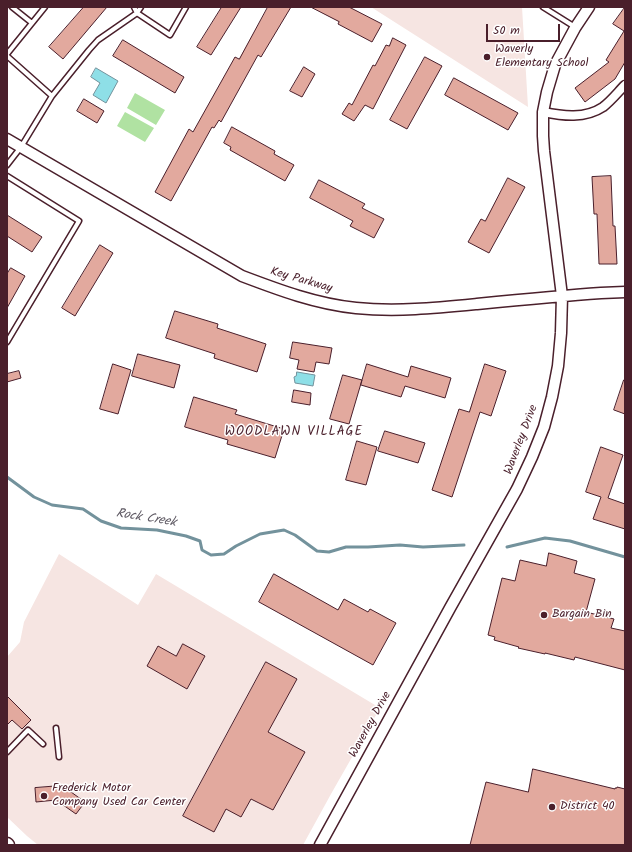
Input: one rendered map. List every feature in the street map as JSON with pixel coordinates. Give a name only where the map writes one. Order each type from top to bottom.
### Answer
[{"type":"street","name":"Waverley Drive","points":[[320,845],[517,489],[544,427],[557,373],[561,333],[562,296],[544,152],[543,112],[555,65],[575,28],[589,7]]},
{"type":"street","points":[[543,112],[562,116],[577,116],[590,113],[603,106],[625,85]]},
{"type":"street","name":"Key Parkway","points":[[7,139],[242,276],[283,292],[325,303],[355,308],[392,310],[424,309],[562,296],[625,292]]},
{"type":"lane","points":[[12,7],[32,23]]},
{"type":"lane","points":[[45,7],[7,55],[52,96]]},
{"type":"lane","points":[[134,7],[137,13],[170,35],[186,7]]},
{"type":"lane","points":[[7,165],[21,147],[52,96],[89,50],[98,40],[137,13],[140,7]]},
{"type":"lane","points":[[543,7],[575,28]]},
{"type":"lane","points":[[7,176],[80,221],[7,342]]},
{"type":"lane","points":[[56,728],[59,757]]},
{"type":"lane","points":[[7,752],[28,730],[43,744]]},
{"type":"shaded area","name":"Waverly Elementary School","points":[[371,7],[522,7],[528,107]]},
{"type":"shaded area","points":[[59,554],[138,605],[156,574],[380,708],[303,845],[38,845],[7,817],[7,657],[20,642],[24,622]]},
{"type":"green space","points":[[135,93],[165,110],[156,125],[127,108]]},
{"type":"green space","points":[[125,112],[154,128],[145,142],[117,126]]},
{"type":"water","points":[[96,68],[118,81],[106,103],[93,95],[100,83],[91,77]]},
{"type":"water","points":[[297,372],[315,375],[313,386],[295,383],[294,377],[296,376]]},
{"type":"building","points":[[84,7],[107,7],[63,59],[49,47]]},
{"type":"building","points":[[222,7],[241,7],[211,55],[197,47]]},
{"type":"building","points":[[268,7],[291,7],[261,57],[258,55],[221,122],[219,120],[214,128],[212,127],[171,201],[155,192],[189,129],[193,132],[235,57],[239,59]]},
{"type":"building","points":[[311,7],[349,7],[382,24],[372,42],[338,24],[339,22]]},
{"type":"building","points":[[625,7],[625,62],[615,79],[585,102],[575,88],[609,62],[606,60],[624,31],[613,24]]},
{"type":"building","points":[[393,38],[406,45],[373,109],[365,105],[354,121],[342,114],[349,103],[352,105],[373,65],[375,66],[386,45],[389,46]]},
{"type":"building","points":[[123,40],[184,77],[175,93],[113,56]]},
{"type":"building","points":[[425,57],[442,66],[407,129],[390,120]]},
{"type":"building","points":[[304,67],[315,74],[302,97],[290,91]]},
{"type":"building","points":[[454,78],[518,113],[508,130],[445,95]]},
{"type":"building","points":[[84,99],[104,111],[97,123],[77,111]]},
{"type":"building","points":[[232,127],[275,151],[274,154],[294,165],[285,181],[230,150],[231,147],[224,143]]},
{"type":"building","points":[[611,176],[613,226],[615,226],[617,264],[599,264],[597,214],[594,214],[592,177]]},
{"type":"building","points":[[508,178],[525,187],[489,253],[468,242],[481,219],[485,221]]},
{"type":"building","points":[[319,180],[365,204],[362,208],[384,219],[374,238],[350,226],[353,221],[310,198]]},
{"type":"building","points":[[7,215],[42,237],[32,252],[7,236]]},
{"type":"building","points":[[100,245],[113,253],[75,316],[62,308]]},
{"type":"building","points":[[11,268],[25,276],[7,308],[7,274]]},
{"type":"building","points":[[175,311],[218,324],[217,328],[266,344],[257,372],[214,358],[215,354],[166,338]]},
{"type":"building","points":[[293,342],[332,348],[329,364],[316,362],[314,372],[297,369],[299,360],[290,358]]},
{"type":"building","points":[[138,354],[180,365],[174,388],[132,376]]},
{"type":"building","points":[[113,364],[131,370],[118,414],[100,409]]},
{"type":"building","points":[[367,364],[408,377],[411,366],[451,378],[445,398],[405,386],[401,397],[361,385]]},
{"type":"building","points":[[485,364],[506,371],[491,416],[480,412],[452,497],[432,490],[459,409],[469,412]]},
{"type":"building","points":[[19,371],[21,378],[7,382],[7,374]]},
{"type":"building","points":[[343,375],[362,380],[349,424],[330,419]]},
{"type":"building","points":[[625,380],[625,414],[614,410]]},
{"type":"building","points":[[294,390],[311,393],[310,405],[292,402]]},
{"type":"building","points":[[194,397],[237,410],[235,414],[284,429],[275,458],[227,444],[228,440],[185,427]]},
{"type":"building","points":[[385,431],[425,443],[418,463],[378,451]]},
{"type":"building","points":[[357,441],[377,447],[366,485],[346,480]]},
{"type":"building","points":[[601,447],[623,455],[608,498],[625,504],[625,529],[593,519],[601,497],[586,492]]},
{"type":"building","points":[[549,553],[577,561],[574,573],[595,579],[586,612],[614,619],[611,628],[625,631],[625,670],[575,657],[574,660],[518,648],[519,647],[494,640],[495,637],[488,635],[502,578],[515,581],[520,560],[546,566]]},
{"type":"building","points":[[274,574],[338,610],[344,599],[368,612],[370,609],[396,623],[373,665],[259,602]]},
{"type":"building","points":[[183,644],[205,656],[187,689],[147,666],[158,646],[176,656]]},
{"type":"building","points":[[266,662],[297,679],[268,732],[305,752],[273,810],[251,799],[241,817],[226,809],[214,832],[183,816]]},
{"type":"building","points":[[7,696],[31,720],[22,729],[12,720],[7,725]]},
{"type":"building","name":"District 40","points":[[533,769],[615,789],[617,787],[625,789],[625,845],[470,845],[486,782],[528,792]]},
{"type":"building","points":[[56,786],[64,787],[85,802],[76,814],[56,800],[36,802],[35,788]]},
{"type":"waterway","name":"Rock Creek","points":[[7,477],[34,497],[52,505],[83,509],[101,521],[121,528],[157,530],[186,536],[200,541],[202,550],[211,555],[224,554],[260,534],[284,530],[295,535],[317,551],[329,552],[346,547],[400,545],[423,547],[464,545]]},
{"type":"waterway","name":"Rock Creek","points":[[507,547],[545,538],[570,541],[625,557]]},
{"type":"place","name":"Waverly Elementary School","points":[[487,57]]},
{"type":"place","name":"Bargain Bin","points":[[544,615]]},
{"type":"place","name":"Frederick Motor Company Used Car Center","points":[[44,796]]},
{"type":"place","name":"District 40","points":[[552,807]]},
{"type":"district","name":"WOODLAWN VILLAGE","points":[[294,433]]}]
